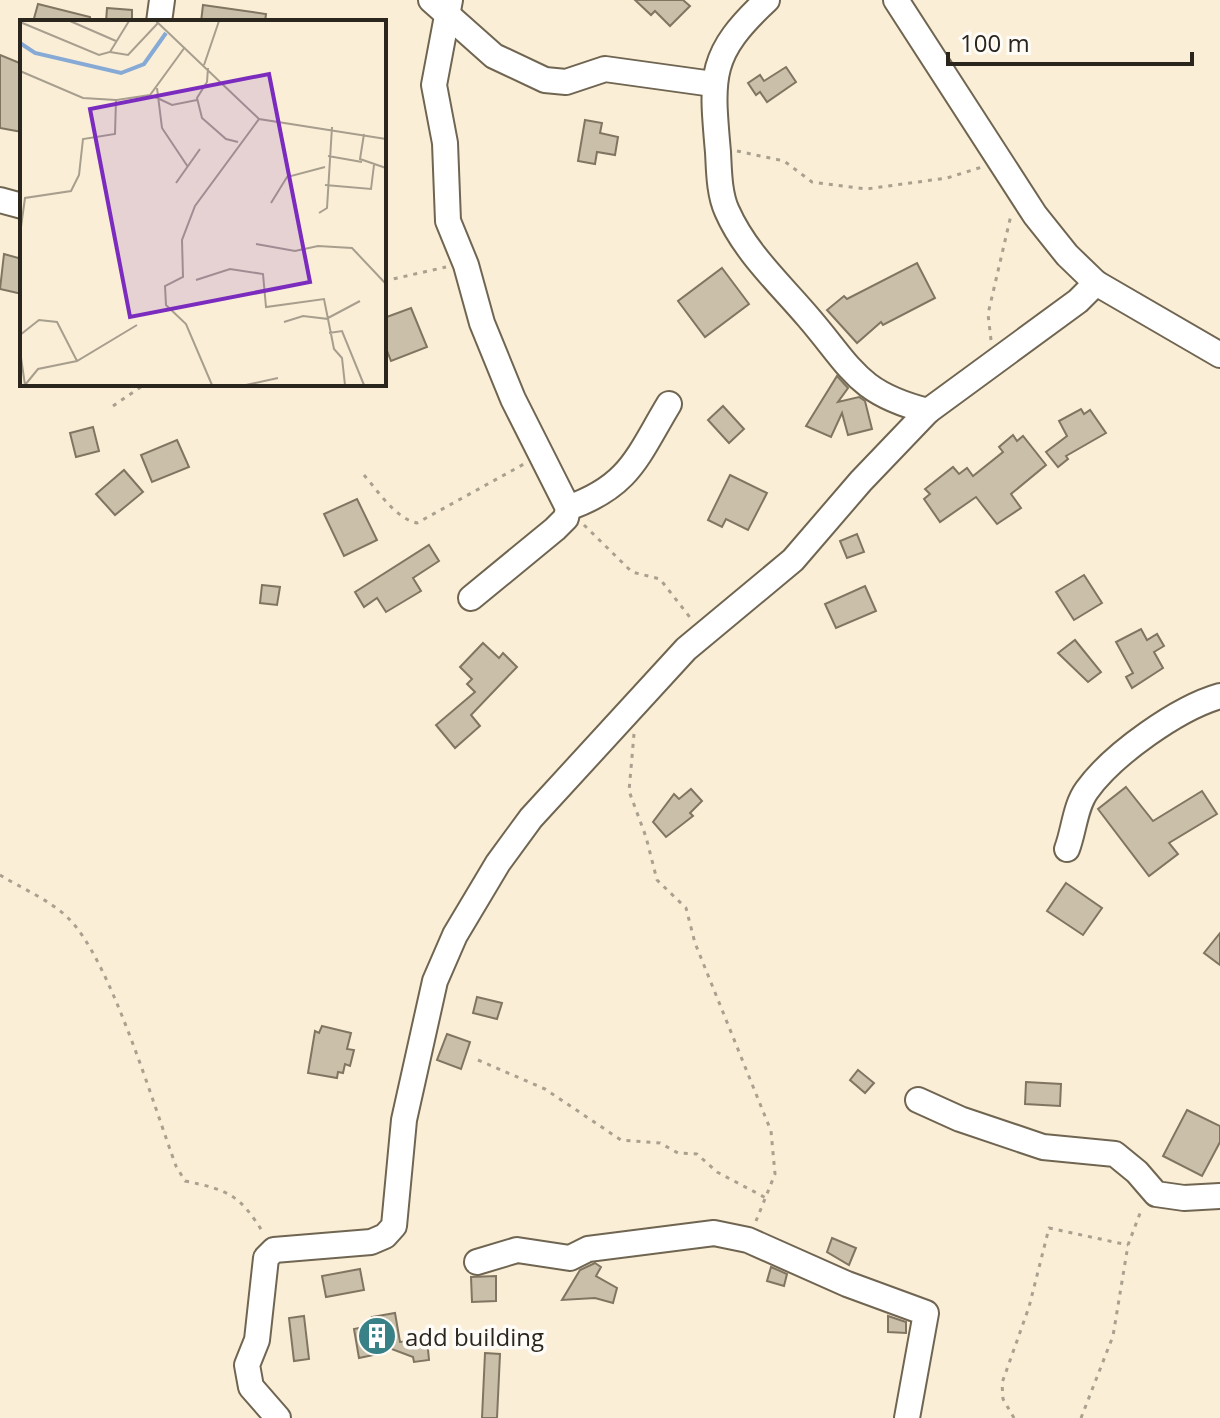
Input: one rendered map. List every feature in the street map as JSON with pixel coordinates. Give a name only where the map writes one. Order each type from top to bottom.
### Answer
[{"type":"street","points":[[159,20],[162,0]]},
{"type":"street","points":[[767,0],[736,29],[726,46],[713,84],[725,208],[744,243],[855,376],[880,395],[928,411]]},
{"type":"street","points":[[896,0],[1017,188],[1067,255],[1096,283],[1220,355]]},
{"type":"street","points":[[442,4],[494,56],[545,80],[566,82],[605,69],[713,84]]},
{"type":"street","points":[[442,4],[434,85],[445,143],[448,221],[466,265],[482,323],[568,508],[566,518],[555,529],[471,598]]},
{"type":"street","points":[[0,200],[20,205]]},
{"type":"street","points":[[278,1418],[251,1387],[247,1365],[257,1340],[266,1258],[274,1250],[371,1242],[385,1236],[394,1226],[404,1120],[435,981],[455,935],[498,863],[531,818],[686,649],[793,560],[861,481],[928,411],[1078,301],[1096,283]]},
{"type":"street","points":[[568,508],[599,497],[621,481],[669,404]]},
{"type":"street","points":[[1067,849],[1080,803],[1088,789],[1142,739],[1187,709],[1220,696]]},
{"type":"street","points":[[918,1100],[1043,1147],[1115,1154],[1156,1194],[1173,1198],[1220,1196]]},
{"type":"street","points":[[477,1262],[517,1250],[570,1258],[588,1249],[707,1233],[748,1240],[847,1284],[926,1313],[907,1418]]},
{"type":"path","points":[[717,148],[784,161],[812,182],[866,189],[947,178],[1000,161]]},
{"type":"path","points":[[1002,357],[987,329],[988,314],[1017,188]]},
{"type":"path","points":[[386,280],[427,269],[466,265]]},
{"type":"path","points":[[113,406],[142,386]]},
{"type":"path","points":[[364,475],[387,502],[409,521],[417,523],[542,455]]},
{"type":"path","points":[[568,508],[632,572],[660,579],[702,637]]},
{"type":"path","points":[[637,702],[629,791],[657,880],[686,908],[695,943],[771,1131],[776,1162],[766,1198],[748,1240]]},
{"type":"path","points":[[0,875],[67,917],[82,935],[118,1009],[176,1166],[185,1181],[224,1190],[238,1198],[274,1250]]},
{"type":"path","points":[[478,1060],[545,1089],[621,1140],[660,1143],[678,1153],[697,1154],[717,1172],[766,1198]]},
{"type":"path","points":[[1081,1418],[1113,1336],[1128,1245],[1145,1203],[1156,1194]]},
{"type":"path","points":[[1014,1418],[1003,1399],[1002,1383],[1029,1307],[1049,1228],[1128,1245]]},
{"type":"building","points":[[635,0],[683,0],[690,6],[670,26],[655,11],[651,15]]},
{"type":"building","points":[[38,4],[90,17],[90,20],[34,20]]},
{"type":"building","points":[[203,5],[266,14],[265,20],[201,20]]},
{"type":"building","points":[[107,8],[132,10],[132,20],[106,20]]},
{"type":"building","points":[[0,55],[20,63],[20,132],[0,128]]},
{"type":"building","points":[[786,67],[796,82],[767,102],[760,92],[756,95],[748,83],[760,75],[764,81]]},
{"type":"building","points":[[585,120],[602,123],[600,133],[618,137],[615,155],[597,152],[595,164],[578,161]]},
{"type":"building","points":[[4,254],[20,258],[20,294],[0,289]]},
{"type":"building","points":[[917,263],[935,298],[883,325],[881,322],[857,343],[827,310],[844,296],[847,299]]},
{"type":"building","points":[[722,268],[749,304],[705,337],[678,301]]},
{"type":"building","points":[[411,308],[427,347],[391,361],[386,348],[386,317]]},
{"type":"building","points":[[837,376],[848,388],[838,402],[859,397],[865,401],[872,429],[848,435],[842,413],[831,437],[806,426]]},
{"type":"building","points":[[723,406],[744,429],[729,443],[708,420]]},
{"type":"building","points":[[1081,409],[1084,414],[1090,410],[1106,433],[1066,456],[1068,459],[1058,467],[1046,452],[1067,436],[1059,421]]},
{"type":"building","points":[[93,427],[99,451],[76,457],[70,433]]},
{"type":"building","points":[[1013,435],[1017,441],[1023,436],[1046,465],[1011,494],[1021,508],[997,524],[976,497],[940,522],[924,499],[930,494],[925,489],[953,467],[959,474],[967,468],[973,476],[1003,452],[999,447]]},
{"type":"building","points":[[177,440],[189,467],[152,482],[141,455]]},
{"type":"building","points":[[124,470],[143,492],[115,515],[96,494]]},
{"type":"building","points":[[730,475],[767,493],[748,530],[726,519],[722,527],[708,520]]},
{"type":"building","points":[[357,499],[377,540],[344,556],[324,514]]},
{"type":"building","points":[[857,534],[864,552],[847,558],[840,541]]},
{"type":"building","points":[[429,545],[439,561],[413,578],[421,591],[386,612],[377,598],[364,607],[355,592]]},
{"type":"building","points":[[1084,575],[1102,603],[1074,620],[1056,592]]},
{"type":"building","points":[[262,585],[280,587],[277,605],[260,603]]},
{"type":"building","points":[[865,586],[876,611],[836,628],[825,604]]},
{"type":"building","points":[[1141,629],[1147,640],[1157,634],[1164,646],[1154,652],[1163,668],[1132,688],[1126,677],[1133,673],[1116,642]]},
{"type":"building","points":[[1075,640],[1101,672],[1088,682],[1058,653]]},
{"type":"building","points":[[483,643],[499,658],[503,653],[517,667],[471,715],[480,726],[455,748],[436,725],[475,692],[467,684],[472,679],[460,667]]},
{"type":"building","points":[[1126,787],[1153,821],[1202,791],[1217,814],[1169,843],[1178,854],[1149,876],[1098,809]]},
{"type":"building","points":[[691,789],[702,801],[690,813],[693,816],[666,837],[653,822],[674,794],[679,799]]},
{"type":"building","points":[[1066,883],[1102,908],[1083,935],[1047,911]]},
{"type":"building","points":[[1220,933],[1220,965],[1204,953]]},
{"type":"building","points":[[477,997],[502,1003],[497,1019],[473,1013]]},
{"type":"building","points":[[322,1026],[351,1033],[347,1049],[354,1050],[350,1066],[345,1064],[343,1073],[338,1072],[337,1078],[308,1073],[315,1031],[319,1033]]},
{"type":"building","points":[[447,1034],[470,1042],[461,1069],[437,1060]]},
{"type":"building","points":[[858,1070],[874,1083],[865,1093],[850,1080]]},
{"type":"building","points":[[1026,1082],[1061,1084],[1060,1106],[1025,1104]]},
{"type":"building","points":[[1187,1110],[1220,1126],[1220,1142],[1202,1176],[1163,1156]]},
{"type":"building","points":[[832,1238],[856,1248],[849,1265],[827,1252]]},
{"type":"building","name":"add building","points":[[595,1263],[601,1267],[596,1276],[617,1288],[613,1303],[595,1298],[562,1300],[580,1270]]},
{"type":"building","points":[[771,1267],[787,1274],[784,1286],[767,1281]]},
{"type":"building","name":"add building","points":[[360,1269],[364,1290],[326,1297],[322,1276]]},
{"type":"building","points":[[496,1276],[496,1301],[472,1302],[471,1277]]},
{"type":"building","name":"add building","points":[[395,1313],[400,1342],[427,1339],[429,1360],[414,1362],[413,1357],[376,1343],[378,1354],[359,1358],[354,1329],[374,1325],[372,1317]]},
{"type":"building","points":[[304,1316],[309,1359],[294,1361],[289,1318]]},
{"type":"building","points":[[888,1316],[906,1322],[906,1333],[888,1332]]},
{"type":"building","points":[[485,1353],[500,1354],[497,1418],[482,1418]]},
{"type":"place","name":"add building","points":[[377,1336]]}]
